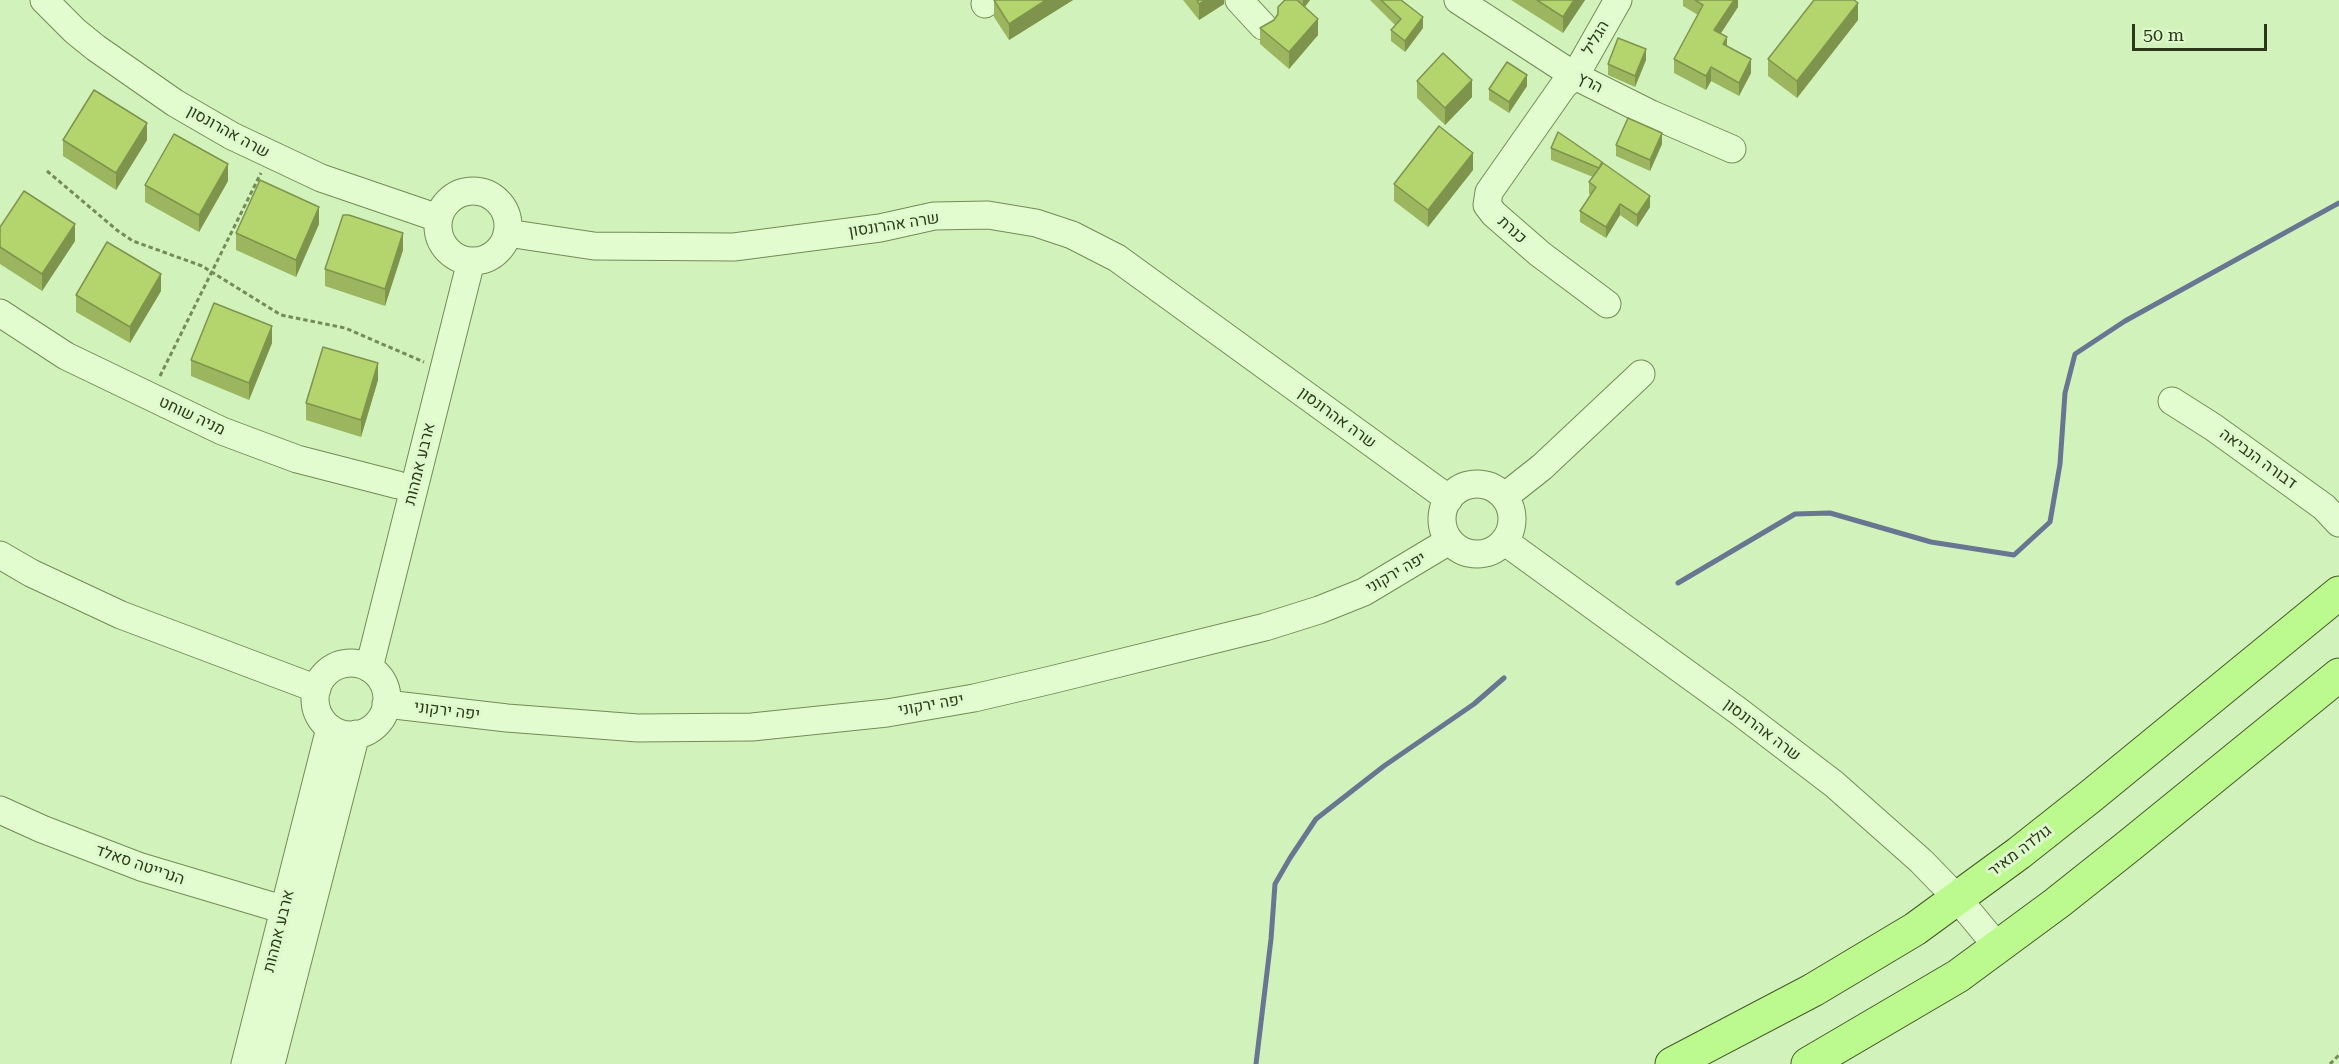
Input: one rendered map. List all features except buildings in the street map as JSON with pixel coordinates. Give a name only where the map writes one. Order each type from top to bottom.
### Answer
[{"type":"main road","name":"גולדה מאיר","points":[[1672,1064],[1813,990],[1915,929],[2019,853],[2091,796],[2339,593]]},
{"type":"main road","points":[[1808,1064],[1958,976],[2121,853],[2339,675]]},
{"type":"street","name":"שרה אהרונסון","points":[[45,0],[75,31],[175,103],[232,136],[270,155],[366,195],[438,218]]},
{"type":"street","points":[[1239,0],[1263,26]]},
{"type":"street","name":"הרץ","points":[[1458,0],[1575,76],[1651,114],[1732,149]]},
{"type":"street","name":"הגליל","points":[[1575,76],[1618,0]]},
{"type":"street","name":"כנרת","points":[[1575,76],[1564,85],[1501,174],[1489,192],[1488,205],[1494,214],[1540,254],[1607,304]]},
{"type":"street","points":[[478,190],[491,194],[501,203],[507,216],[507,232],[504,244],[495,254],[482,260],[463,259],[444,248],[438,235],[438,218],[442,208],[451,197],[463,191],[478,190]]},
{"type":"street","name":"שרה אהרונסון","points":[[507,232],[594,246],[734,247],[880,228],[934,216],[988,215],[1036,224],[1072,235],[1117,258],[1449,498]]},
{"type":"street","name":"ארבע אמהות","points":[[361,666],[398,485],[429,364],[463,259]]},
{"type":"street","name":"ארבע אמהות","points":[[361,666],[463,259]]},
{"type":"street","name":"מניה שוחט","points":[[0,313],[66,356],[222,431],[297,459],[398,485]]},
{"type":"street","points":[[1504,497],[1542,467],[1641,374]]},
{"type":"street","name":"דבורה הנביאה","points":[[2172,401],[2213,427],[2324,507],[2339,523]]},
{"type":"street","points":[[1482,484],[1494,489],[1504,497],[1511,510],[1512,524],[1498,547],[1486,553],[1472,554],[1459,550],[1449,541],[1443,528],[1442,514],[1455,491],[1468,485],[1482,484]]},
{"type":"street","name":"שרה אהרונסון","points":[[1504,540],[1737,710],[1834,784],[1913,853],[1957,898],[1997,946]]},
{"type":"street","name":"יפה ירקוני","points":[[387,704],[507,718],[638,728],[752,727],[887,713],[974,698],[1264,627],[1364,592],[1449,541]]},
{"type":"street","points":[[0,555],[31,573],[121,615],[317,689]]},
{"type":"street","points":[[342,664],[361,666],[379,677],[386,690],[387,704],[382,717],[373,728],[343,731],[323,721],[316,709],[315,694],[320,681],[329,671],[342,664]]},
{"type":"street","name":"ארבע אמהות","points":[[245,1064],[285,910],[343,731]]},
{"type":"street","name":"ארבע אמהות","points":[[271,1064],[343,731]]},
{"type":"street","name":"הנרייטה סאלד","points":[[0,810],[42,830],[141,867],[285,910]]},
{"type":"path","points":[[149,397],[270,155]]},
{"type":"path","points":[[47,171],[133,241],[202,266],[281,315],[345,328],[429,364]]},
{"type":"path","points":[[2330,1064],[2339,1055]]},
{"type":"waterway","points":[[1678,583],[1795,514],[1830,513],[1931,542],[2014,555],[2050,522],[2060,464],[2065,393],[2075,354],[2125,321],[2339,203]]},
{"type":"waterway","points":[[1256,1064],[1275,884],[1290,858],[1316,819],[1384,766],[1474,704],[1504,678]]}]
